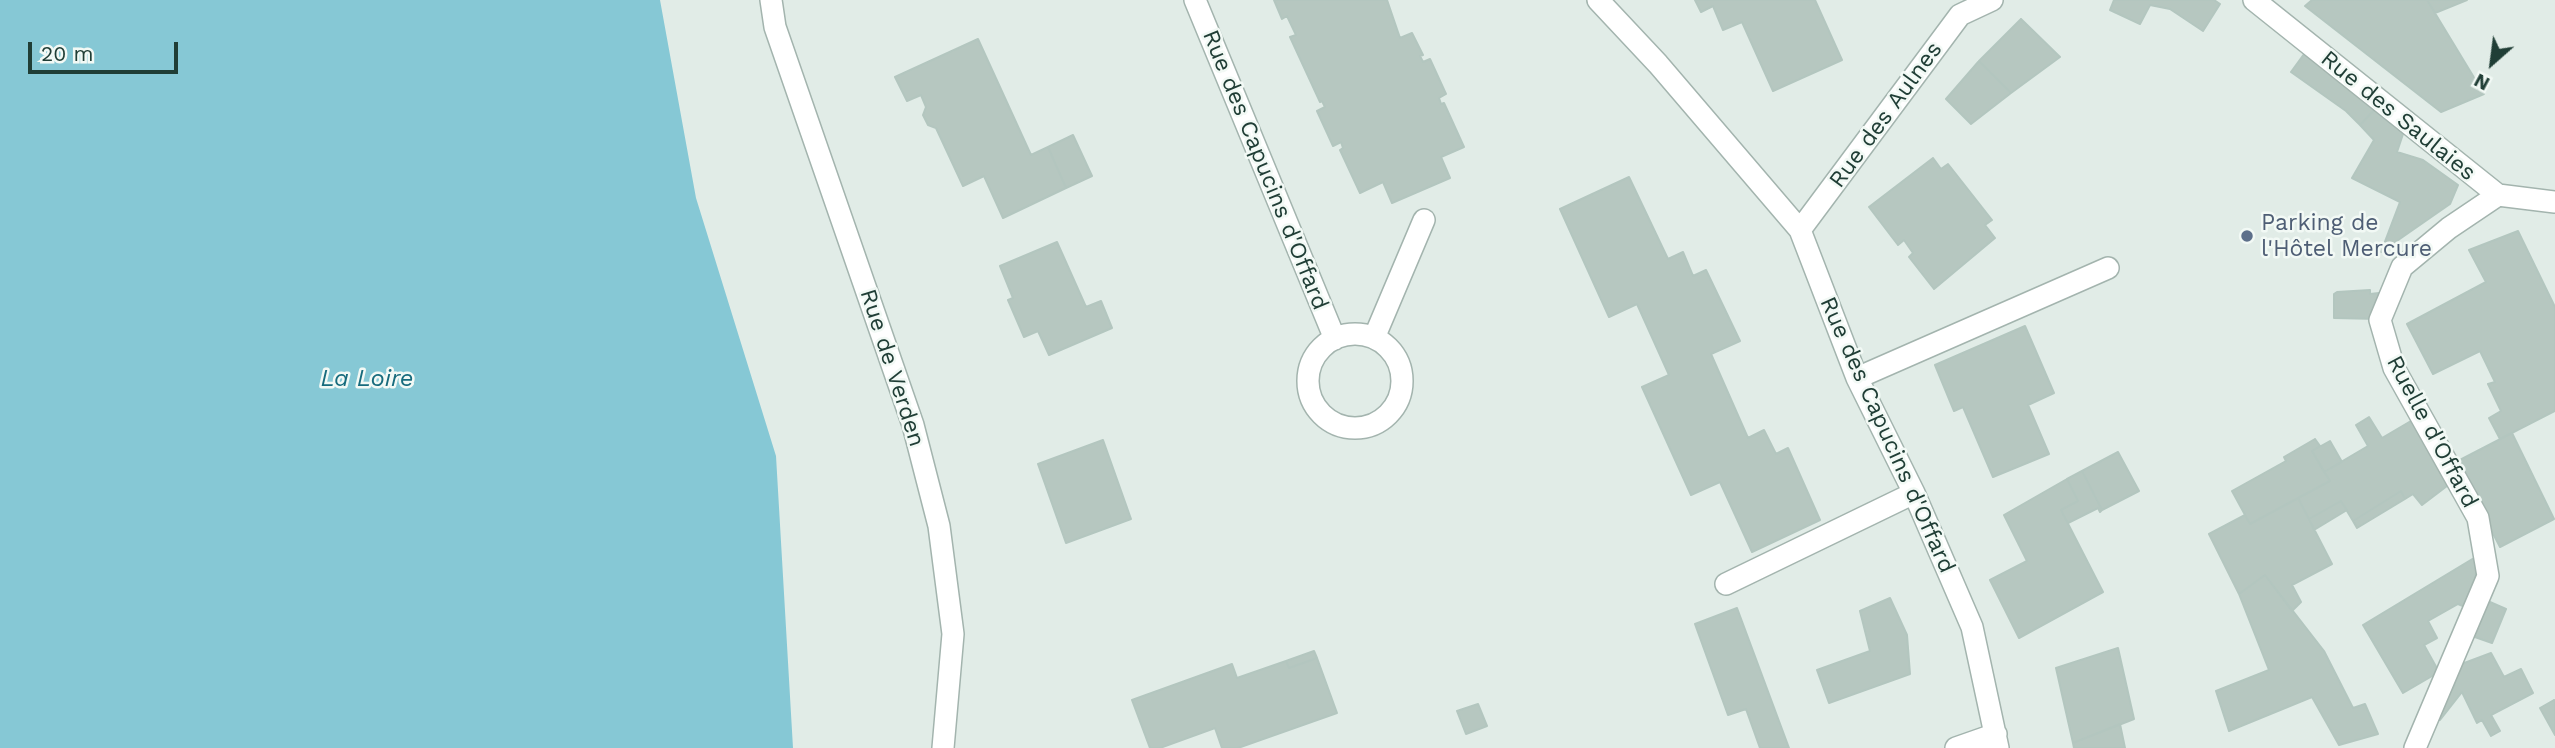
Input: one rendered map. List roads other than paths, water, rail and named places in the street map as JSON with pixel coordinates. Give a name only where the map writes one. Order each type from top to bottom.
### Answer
[{"type":"street","name":"Rue de Verden","points":[[771,0],[775,27],[913,425],[939,526],[953,634],[943,748]]},
{"type":"street","name":"Rue des Capucins d'Offard","points":[[1195,0],[1335,339]]},
{"type":"street","name":"Rue des Capucins d'Offard","points":[[1598,0],[1658,64],[1800,230],[1857,378],[1914,493],[1972,627],[1997,741]]},
{"type":"street","points":[[1953,7],[1992,0]]},
{"type":"street","name":"Rue des Saulaies","points":[[2253,0],[2498,195],[2555,202]]},
{"type":"street","name":"Rue des Aulnes","points":[[1800,230],[1953,7]]},
{"type":"street","name":"Ruelle d'Offard","points":[[2415,748],[2488,576],[2478,518],[2394,368],[2380,320],[2402,267],[2449,228],[2498,195]]},
{"type":"street","points":[[1374,338],[1424,220]]},
{"type":"street","points":[[1857,378],[2108,268]]},
{"type":"street","name":"Rue des Capucins d'Offard","points":[[1344,335],[1374,338],[1388,347],[1397,360],[1402,375],[1402,391],[1396,406],[1385,418],[1371,426],[1356,428],[1340,425],[1326,418],[1316,407],[1308,379],[1311,365],[1319,351],[1344,335]]},
{"type":"street","points":[[1726,584],[1914,493]]},
{"type":"street","points":[[1956,748],[1997,741]]},
{"type":"water","name":"La Loire","points":[[0,0],[660,0],[696,198],[776,456],[793,748],[0,748]]},
{"type":"place","name":"Parking de l'Hôtel Mercure","points":[[2247,236]]}]
